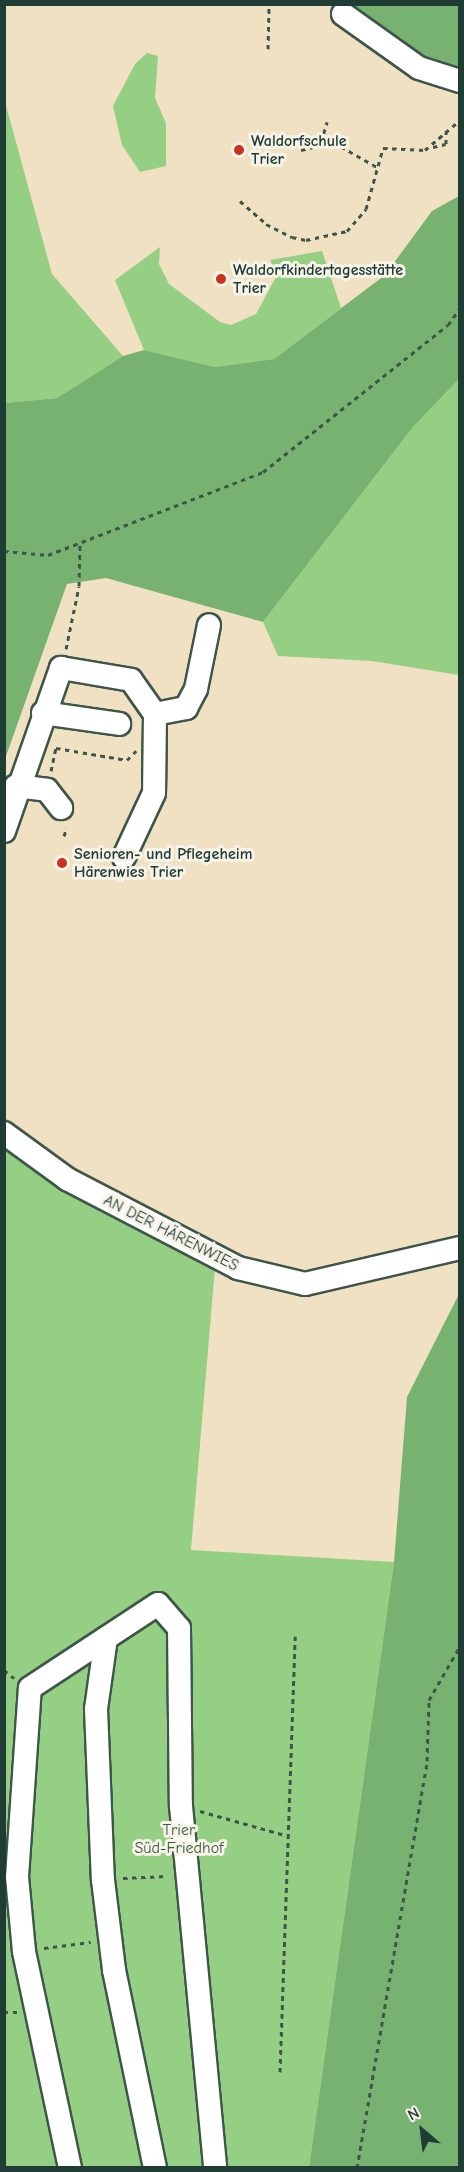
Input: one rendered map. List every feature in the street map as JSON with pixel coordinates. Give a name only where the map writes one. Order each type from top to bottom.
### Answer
[{"type":"lane","points":[[343,14],[419,68],[459,81]]},
{"type":"lane","points":[[155,714],[186,708],[196,688],[209,625]]},
{"type":"lane","points":[[4,831],[16,786],[61,668],[131,680],[155,714],[154,793],[124,857]]},
{"type":"lane","points":[[42,713],[119,724]]},
{"type":"lane","points":[[16,786],[47,790],[61,808]]},
{"type":"lane","name":"AN DER HÄRENWIES","points":[[4,1133],[67,1179],[238,1268],[305,1284],[459,1248]]},
{"type":"lane","points":[[70,2168],[24,1951],[17,1877],[30,1688],[158,1604],[179,1628],[182,1806],[215,2168]]},
{"type":"lane","points":[[106,1638],[96,1709],[103,1880],[114,1970],[155,2168]]},
{"type":"path","points":[[268,49],[269,4]]},
{"type":"path","points":[[433,147],[458,119]]},
{"type":"path","points":[[321,142],[327,122]]},
{"type":"path","points":[[240,201],[278,231],[306,240],[326,237],[358,223],[372,194],[383,148],[433,147],[446,144],[446,132]]},
{"type":"path","points":[[301,150],[321,142],[333,142],[377,167]]},
{"type":"path","points":[[4,551],[48,555],[263,472],[448,325],[459,308]]},
{"type":"path","points":[[61,668],[79,586],[80,543]]},
{"type":"path","points":[[47,790],[56,748],[126,760]]},
{"type":"path","points":[[280,2072],[285,1834],[295,1636]]},
{"type":"path","points":[[357,2168],[427,1761],[429,1700],[459,1646]]},
{"type":"path","points":[[182,1806],[285,1834]]},
{"type":"path","points":[[103,1880],[161,1875]]},
{"type":"path","points":[[24,1951],[84,1943]]},
{"type":"path","points":[[4,2012],[13,2011]]},
{"type":"green space","points":[[349,5],[459,5],[459,73],[431,63]]},
{"type":"green space","points":[[147,53],[158,56],[155,98],[166,123],[166,166],[140,172],[122,145],[113,106],[135,64]]},
{"type":"green space","points":[[4,98],[52,274],[123,356],[57,398],[5,403]]},
{"type":"green space","points":[[459,196],[459,379],[413,427],[263,622],[106,578],[67,584],[5,759],[5,403],[57,398],[123,356],[144,350],[215,367],[274,359],[385,275],[432,211]]},
{"type":"green space","points":[[160,247],[159,264],[169,284],[220,322],[231,325],[256,314],[277,275],[270,260],[322,251],[341,308],[274,359],[215,367],[144,350],[115,280]]},
{"type":"green space","points":[[459,379],[459,675],[372,661],[278,656],[263,622],[413,427]]},
{"type":"green space","name":"Trier Süd-Friedhof","points":[[4,1140],[215,1268],[191,1550],[394,1562],[309,2167],[5,2167]]},
{"type":"green space","points":[[459,1294],[459,2167],[309,2167],[394,1562],[407,1397]]},
{"type":"place","name":"Waldorfschule Trier","points":[[239,150]]},
{"type":"place","name":"Waldorfkindertagesstätte Trier","points":[[221,279]]},
{"type":"place","name":"Senioren- und Pflegeheim Härenwies Trier","points":[[62,863]]}]
